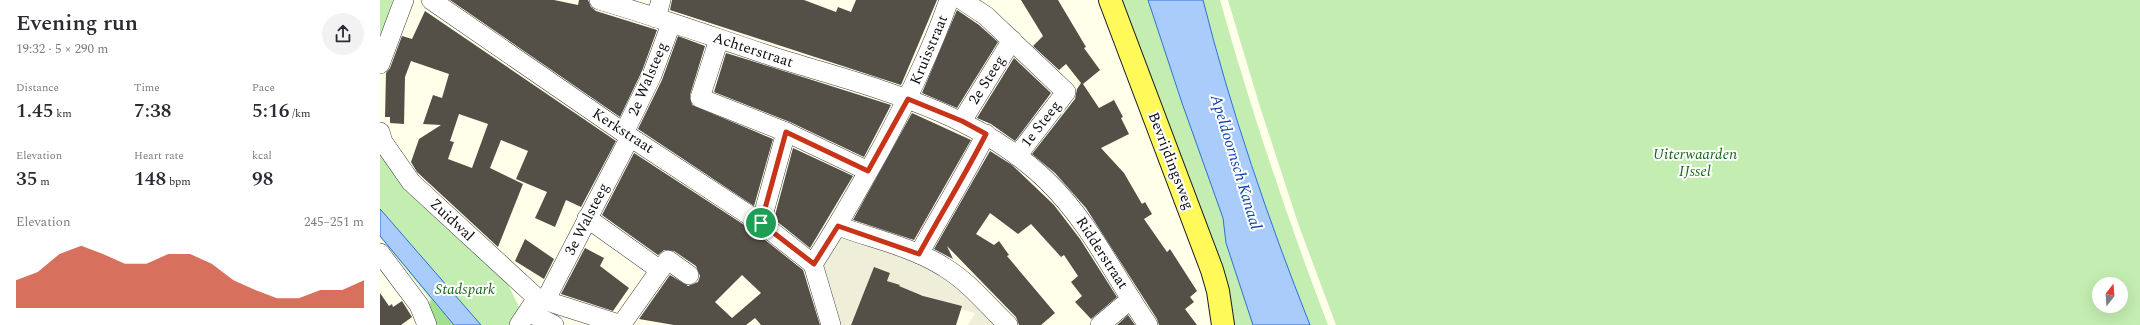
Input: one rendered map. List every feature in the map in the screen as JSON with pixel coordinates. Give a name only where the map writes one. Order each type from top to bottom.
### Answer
[{"type":"main road","name":"Bevrijdingsweg","points":[[1110,0],[1212,270],[1218,291],[1223,325]]},
{"type":"street","points":[[380,64],[404,0]]},
{"type":"street","name":"Kerkstraat","points":[[431,0],[627,135],[761,223],[814,264]]},
{"type":"street","name":"Achterstraat","points":[[599,0],[908,99]]},
{"type":"street","name":"2e Walsteeg","points":[[627,135],[652,75],[663,21],[661,0]]},
{"type":"street","name":"Kruisstraat","points":[[814,264],[838,226],[908,99],[937,37],[949,0]]},
{"type":"street","points":[[962,0],[986,16],[1012,40]]},
{"type":"street","points":[[719,39],[700,98],[786,132],[868,171]]},
{"type":"street","name":"1e Steeg","points":[[1012,40],[1066,92],[1017,156]]},
{"type":"street","name":"2e Steeg","points":[[962,121],[1012,40]]},
{"type":"street","name":"Ridderstraat","points":[[908,99],[962,121],[986,134],[1017,156],[1047,181],[1086,225],[1148,325]]},
{"type":"street","name":"Zuidwal","points":[[380,132],[383,142],[411,182],[532,309]]},
{"type":"street","points":[[761,223],[786,132]]},
{"type":"street","points":[[919,254],[943,210],[964,178],[986,134]]},
{"type":"street","name":"3e Walsteeg","points":[[532,309],[587,218],[627,135]]},
{"type":"street","points":[[587,218],[660,270]]},
{"type":"street","points":[[838,226],[919,254],[946,268],[965,283],[1004,324]]},
{"type":"street","points":[[380,253],[419,305],[427,325]]},
{"type":"street","points":[[532,309],[621,325],[668,260],[689,275]]},
{"type":"street","points":[[814,264],[832,325]]},
{"type":"street","points":[[1100,325],[1131,299]]},
{"type":"street","points":[[532,309],[554,325]]},
{"type":"green space","points":[[380,0],[393,0],[380,43]]},
{"type":"green space","points":[[1119,0],[1220,0],[1270,164],[1328,325],[1230,325]]},
{"type":"green space","name":"Uiterwaarden IJssel","points":[[1228,0],[2140,0],[2140,325],[1336,325],[1299,226],[1260,107]]},
{"type":"green space","name":"Stadspark","points":[[380,149],[505,278],[519,307],[538,325],[431,325],[425,312],[430,299],[380,237]]},
{"type":"green space","points":[[432,299],[454,325],[432,325],[426,313]]},
{"type":"shaded area","points":[[836,210],[855,221],[883,233],[884,231],[892,233],[886,247],[954,281],[1002,325],[968,325],[975,313],[961,309],[962,306],[960,308],[949,303],[948,300],[947,303],[923,297],[923,294],[921,296],[911,292],[911,290],[909,291],[899,287],[900,285],[888,283],[887,280],[890,273],[874,267],[865,290],[886,281],[860,302],[851,323],[857,325],[822,325],[815,298],[797,262],[806,257],[826,229]]},
{"type":"water","name":"Apeldoornsch Kanaal","points":[[1148,0],[1203,0],[1238,124],[1251,164],[1310,325],[1253,325],[1226,243],[1223,218],[1182,103]]},
{"type":"water","points":[[380,209],[481,325],[454,325],[380,236]]},
{"type":"building","points":[[450,0],[554,0],[578,5],[579,0],[588,0],[591,7],[596,11],[657,30],[642,71],[620,117]]},
{"type":"building","points":[[672,0],[804,0],[836,12],[838,7],[851,12],[856,0],[937,0],[901,85],[670,10]]},
{"type":"building","points":[[1021,0],[1058,0],[1086,47],[1084,48],[1100,70],[1083,84],[1099,108],[1114,100],[1123,117],[1121,118],[1129,134],[1101,148],[1124,173],[1142,204],[1145,202],[1152,214],[1144,219],[1167,252],[1170,249],[1197,291],[1190,297],[1194,302],[1185,309],[1197,325],[1159,325],[1157,319],[1086,208],[1055,173],[1032,154],[1075,99],[1077,89],[1081,83],[1066,64],[1059,70],[1033,46],[1043,36]]},
{"type":"building","points":[[957,10],[979,25],[998,42],[957,108],[922,93]]},
{"type":"building","points":[[425,11],[616,141],[581,207],[566,200],[555,227],[535,218],[547,192],[516,179],[528,151],[501,140],[490,168],[523,184],[498,247],[417,172],[411,162],[419,139],[441,125],[423,124],[433,95],[442,98],[449,74],[411,61],[405,77],[404,124],[390,123],[390,117],[385,117],[386,73],[390,68],[402,36],[412,39]],"holes":[[[459,114],[488,124],[472,168],[448,159],[454,142],[450,141]]]},
{"type":"building","points":[[678,36],[705,46],[690,95],[692,105],[773,139],[754,206],[638,129],[662,80]]},
{"type":"building","points":[[726,53],[891,105],[864,157],[790,122],[714,92]]},
{"type":"building","points":[[1014,58],[1051,93],[1015,141],[991,124],[977,118]]},
{"type":"building","points":[[912,113],[971,140],[914,240],[853,220]]},
{"type":"building","points":[[793,148],[853,176],[810,248],[774,219]]},
{"type":"building","points":[[990,151],[1012,165],[1054,205],[1080,239],[1117,297],[1091,319],[1075,302],[1082,296],[1071,282],[1078,276],[1064,255],[1061,257],[1031,224],[1018,234],[990,213],[976,234],[994,245],[999,241],[1009,255],[1007,256],[1055,313],[1041,325],[1019,325],[1016,317],[947,246],[953,259],[934,249]]},
{"type":"building","points":[[634,153],[755,232],[803,270],[820,325],[761,325],[755,318],[746,325],[674,325],[639,319],[670,275],[688,286],[698,282],[700,276],[696,266],[674,251],[664,250],[658,255],[602,215]],"holes":[[[742,275],[761,293],[732,318],[715,302]]]},
{"type":"building","points":[[525,239],[554,259],[544,279],[515,261]]},
{"type":"building","points":[[585,248],[604,258],[600,266],[629,288],[613,311],[561,294]]},
{"type":"building","points":[[874,267],[890,273],[887,281],[900,285],[899,286],[923,296],[962,306],[956,325],[851,325]]},
{"type":"building","points":[[380,293],[389,306],[392,304],[393,307],[402,301],[412,317],[401,325],[380,325]]},
{"type":"building","points":[[1128,315],[1135,325],[1117,325]]},
{"type":"route","points":[[908,99],[962,121],[986,134],[964,178],[943,210],[919,254],[909,249],[878,241],[838,226],[814,264],[794,247],[761,223],[786,132],[868,171],[908,99]]}]
